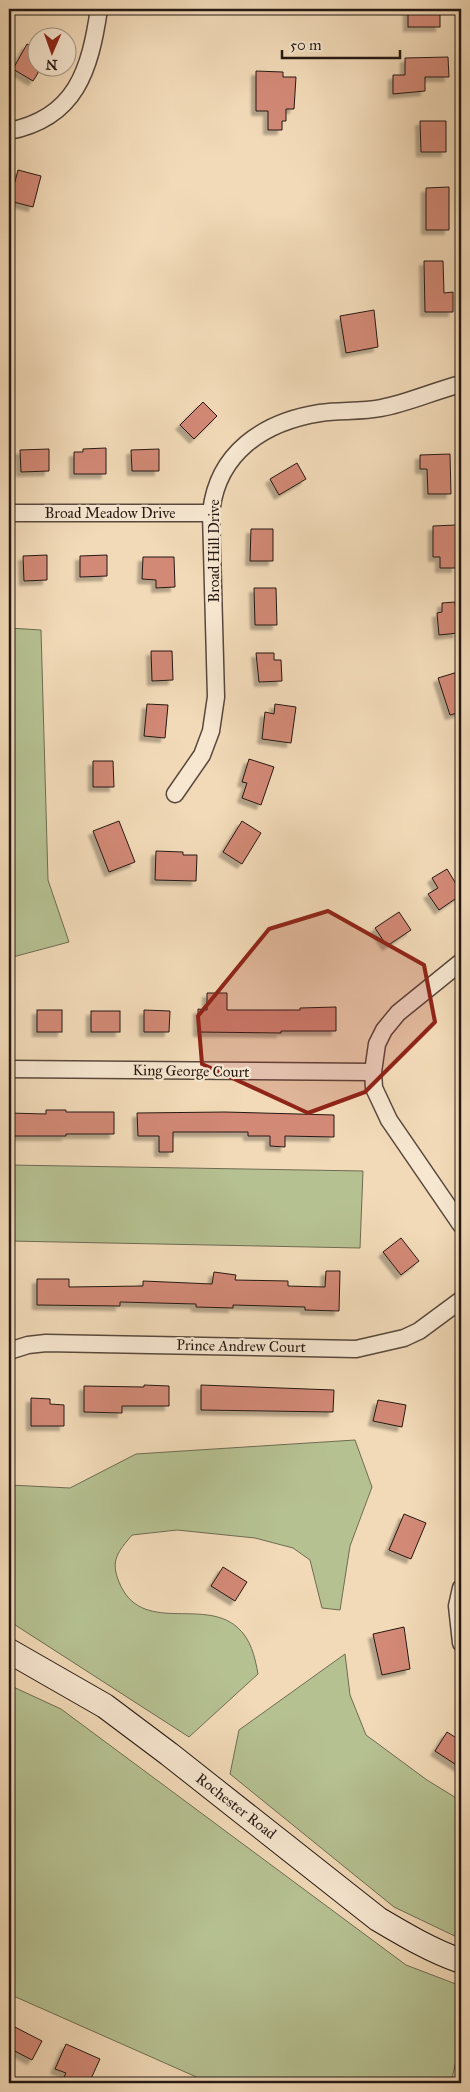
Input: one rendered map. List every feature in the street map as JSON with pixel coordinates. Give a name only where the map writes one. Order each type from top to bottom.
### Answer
[{"type":"street","points":[[9,131],[40,123],[52,116],[75,92],[83,75],[90,52],[99,9]]},
{"type":"street","name":"Broad Hill Drive","points":[[175,794],[202,755],[211,731],[216,697],[211,513],[216,487],[222,473],[235,454],[252,438],[294,418],[322,412],[358,411],[402,403],[461,384]]},
{"type":"street","name":"Broad Meadow Drive","points":[[9,513],[211,513]]},
{"type":"street","points":[[461,962],[398,1013],[384,1030],[377,1044],[373,1072],[374,1088],[389,1120],[461,1225]]},
{"type":"street","name":"King George Court","points":[[9,1069],[373,1072]]},
{"type":"street","name":"Prince Andrew Court","points":[[9,1351],[28,1345],[46,1343],[356,1349],[404,1338],[419,1331],[461,1300]]},
{"type":"street","points":[[461,1588],[457,1606],[461,1643]]},
{"type":"street","name":"Rochester Road","points":[[9,1651],[105,1706],[163,1749],[378,1919],[413,1940],[445,1956],[461,1961]]},
{"type":"highlighted area","points":[[328,911],[424,965],[435,1022],[365,1092],[308,1113],[202,1064],[198,1016],[269,929]]},
{"type":"green space","points":[[9,628],[41,630],[48,880],[69,942],[9,958]]},
{"type":"green space","points":[[9,1165],[363,1171],[360,1248],[9,1241]]},
{"type":"green space","points":[[355,1440],[372,1487],[350,1546],[340,1610],[322,1608],[310,1560],[293,1548],[255,1538],[177,1530],[132,1535],[119,1552],[115,1568],[119,1582],[129,1598],[142,1608],[157,1612],[207,1615],[223,1619],[242,1632],[252,1649],[258,1674],[189,1737],[9,1621],[9,1485],[70,1488],[136,1454]]},
{"type":"green space","points":[[345,1654],[350,1695],[366,1735],[427,1780],[461,1801],[461,1939],[394,1907],[230,1774],[239,1730]]},
{"type":"green space","points":[[9,1685],[61,1709],[406,1965],[461,1986],[461,2039],[451,2083],[210,2083],[9,1994]]},
{"type":"building","points":[[408,9],[440,9],[440,27],[408,27]]},
{"type":"building","points":[[27,44],[28,44],[28,78],[13,69]]},
{"type":"building","points":[[448,57],[449,77],[425,77],[425,91],[393,94],[393,75],[405,75],[405,58]]},
{"type":"building","points":[[256,71],[283,72],[283,77],[296,77],[294,109],[286,109],[286,121],[282,121],[282,130],[268,130],[268,111],[256,111]]},
{"type":"building","points":[[420,121],[446,121],[446,152],[421,152]]},
{"type":"building","points":[[18,170],[41,176],[33,207],[10,201]]},
{"type":"building","points":[[449,187],[449,230],[426,230],[426,188]]},
{"type":"building","points":[[424,261],[443,261],[444,293],[453,292],[453,312],[425,312]]},
{"type":"building","points":[[374,310],[378,347],[346,353],[340,316]]},
{"type":"building","points":[[203,402],[217,416],[194,439],[180,425]]},
{"type":"building","points":[[106,448],[106,474],[74,474],[74,452],[83,452],[83,449]]},
{"type":"building","points":[[49,449],[49,471],[21,472],[20,450]]},
{"type":"building","points":[[159,449],[159,471],[132,471],[131,450]]},
{"type":"building","points":[[450,454],[451,494],[428,494],[427,469],[420,469],[420,455]]},
{"type":"building","points":[[297,463],[306,479],[279,495],[270,479]]},
{"type":"building","points":[[456,525],[456,568],[440,568],[440,557],[433,557],[433,526]]},
{"type":"building","points":[[251,529],[273,529],[273,561],[250,561]]},
{"type":"building","points":[[47,555],[47,580],[24,581],[23,556]]},
{"type":"building","points":[[107,555],[107,576],[80,577],[80,556]]},
{"type":"building","points":[[143,557],[174,557],[175,587],[156,588],[156,580],[142,579]]},
{"type":"building","points":[[254,588],[276,588],[277,625],[255,625]]},
{"type":"building","points":[[455,602],[458,633],[439,635],[437,613],[442,612],[442,603]]},
{"type":"building","points":[[151,651],[172,651],[173,680],[152,681]]},
{"type":"building","points":[[256,653],[274,653],[274,660],[281,660],[282,681],[259,682]]},
{"type":"building","points":[[461,671],[461,712],[450,715],[438,678]]},
{"type":"building","points":[[147,704],[168,705],[165,738],[144,736]]},
{"type":"building","points":[[275,704],[296,707],[291,743],[262,739],[265,712],[274,714]]},
{"type":"building","points":[[249,759],[274,767],[261,805],[242,798],[247,783],[242,782]]},
{"type":"building","points":[[93,761],[113,761],[114,787],[93,787]]},
{"type":"building","points":[[119,821],[135,862],[109,872],[93,831]]},
{"type":"building","points":[[242,821],[261,833],[242,864],[223,852]]},
{"type":"building","points":[[156,851],[183,852],[183,855],[197,855],[196,881],[155,880]]},
{"type":"building","points":[[447,869],[461,895],[439,910],[428,894],[438,888],[432,878]]},
{"type":"building","points":[[399,912],[411,930],[387,946],[375,928]]},
{"type":"building","points":[[207,993],[227,993],[227,1010],[300,1010],[300,1008],[336,1007],[336,1031],[281,1031],[281,1033],[198,1032],[198,1009],[207,1010]]},
{"type":"building","points":[[37,1010],[62,1010],[62,1032],[37,1032]]},
{"type":"building","points":[[144,1010],[170,1011],[169,1032],[144,1032]]},
{"type":"building","points":[[91,1011],[120,1011],[120,1032],[91,1032]]},
{"type":"building","points":[[46,1110],[114,1112],[114,1134],[9,1136],[9,1113],[46,1114]]},
{"type":"building","points":[[225,1112],[334,1115],[334,1137],[285,1136],[285,1147],[270,1146],[270,1136],[248,1136],[248,1132],[173,1132],[173,1152],[159,1152],[159,1136],[138,1136],[137,1113]]},
{"type":"building","points":[[401,1238],[419,1261],[401,1275],[383,1252]]},
{"type":"building","points":[[326,1271],[340,1271],[339,1311],[305,1310],[305,1307],[233,1305],[233,1308],[196,1307],[196,1304],[120,1302],[120,1306],[37,1305],[37,1279],[69,1279],[69,1287],[143,1286],[143,1281],[212,1284],[214,1272],[236,1275],[235,1280],[288,1281],[288,1286],[325,1287]]},
{"type":"building","points":[[144,1385],[169,1386],[169,1406],[122,1406],[122,1413],[84,1412],[84,1386],[144,1387]]},
{"type":"building","points":[[201,1385],[334,1390],[333,1412],[201,1410]]},
{"type":"building","points":[[31,1398],[50,1399],[50,1404],[64,1405],[64,1426],[31,1426]]},
{"type":"building","points":[[378,1400],[406,1405],[402,1427],[373,1421]]},
{"type":"building","points":[[404,1514],[426,1523],[411,1559],[389,1550]]},
{"type":"building","points":[[223,1567],[247,1582],[235,1601],[211,1586]]},
{"type":"building","points":[[404,1627],[410,1669],[382,1675],[373,1634]]},
{"type":"building","points":[[447,1732],[461,1741],[461,1768],[435,1751]]},
{"type":"building","points":[[9,2024],[42,2041],[32,2060],[9,2048]]},
{"type":"building","points":[[66,2044],[100,2059],[89,2083],[78,2083],[64,2077],[66,2073],[55,2069]]}]
